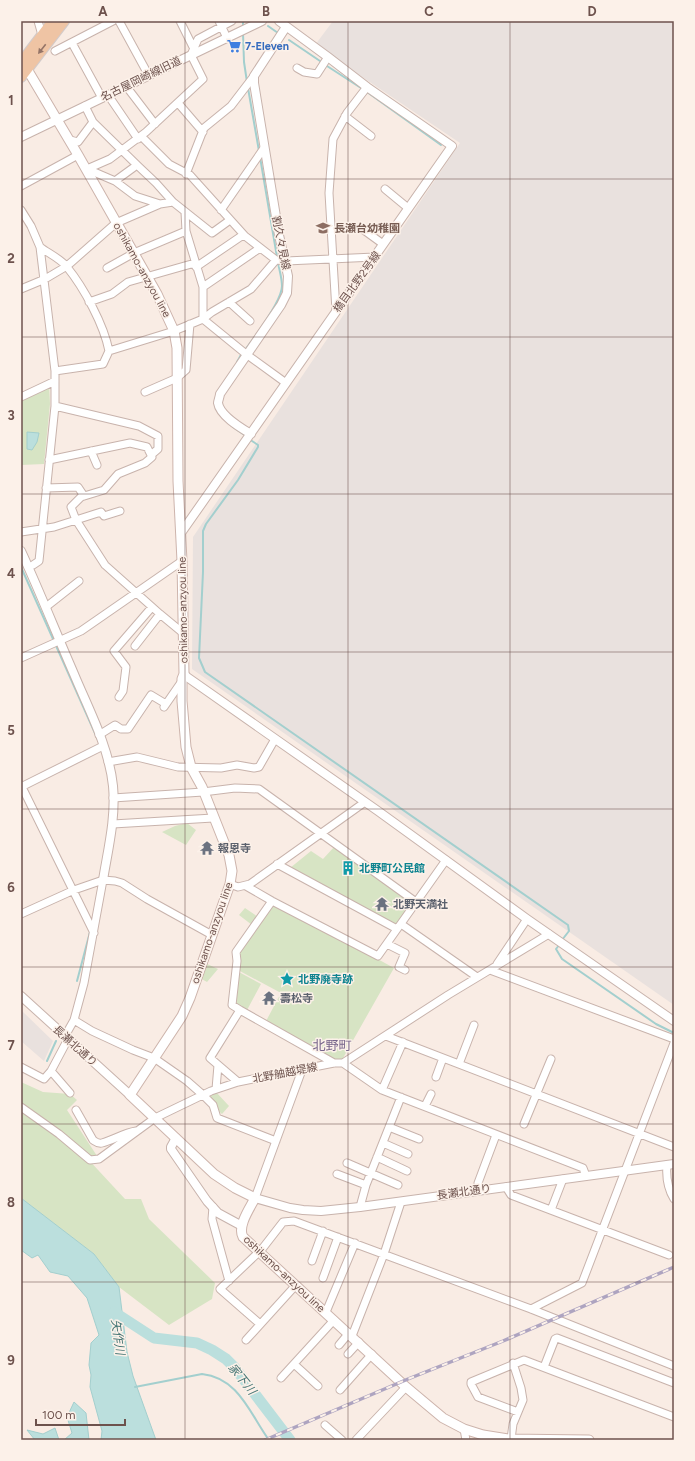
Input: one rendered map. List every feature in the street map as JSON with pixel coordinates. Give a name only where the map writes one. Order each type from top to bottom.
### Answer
[{"type":"main road","points":[[22,65],[53,21]]},
{"type":"main road","points":[[22,65],[64,21]]},
{"type":"main road","name":"oshikamo-anzyou line","points":[[22,65],[87,169],[116,223],[158,294],[174,332],[177,348],[178,481],[182,561],[183,677],[186,747],[191,767],[202,788],[229,855],[232,871],[230,884],[190,998],[182,1016],[130,1095]]},
{"type":"main road","points":[[130,1095],[214,1174],[235,1188],[255,1198]]},
{"type":"main road","name":"oshikamo-anzyou line","points":[[255,1198],[242,1226],[241,1232],[243,1238],[443,1418],[464,1429],[483,1435],[511,1439],[589,1440]]},
{"type":"street","points":[[38,21],[42,35]]},
{"type":"street","points":[[54,51],[114,21]]},
{"type":"street","points":[[119,21],[149,76]]},
{"type":"street","points":[[87,169],[110,159],[139,137],[178,103],[202,79],[180,21]]},
{"type":"street","points":[[192,52],[198,39],[220,24],[232,21]]},
{"type":"street","name":"名古屋岡崎線旧道","points":[[21,137],[149,76],[192,52],[227,38],[262,21]]},
{"type":"street","name":"橋目北野2号線","points":[[181,533],[452,146],[366,86],[278,21]]},
{"type":"street","points":[[220,24],[227,38]]},
{"type":"street","points":[[186,174],[204,128],[231,106],[254,76],[286,27]]},
{"type":"street","points":[[72,42],[105,97],[139,137],[169,164],[190,175],[243,234],[276,260],[286,261],[375,257]]},
{"type":"street","points":[[299,71],[317,74],[328,57]]},
{"type":"street","name":"割久々見線","points":[[251,434],[235,424],[223,413],[218,404],[220,394],[281,305],[287,293],[288,276],[286,261],[279,235],[264,148],[254,76]]},
{"type":"street","points":[[126,86],[155,124]]},
{"type":"street","points":[[336,312],[329,193],[333,139],[345,116],[366,86]]},
{"type":"street","points":[[178,103],[203,132]]},
{"type":"street","points":[[85,106],[93,122],[156,183],[173,202],[185,212],[212,233],[230,220]]},
{"type":"street","points":[[345,116],[371,136]]},
{"type":"street","points":[[70,140],[78,142],[93,122]]},
{"type":"street","points":[[221,210],[264,148]]},
{"type":"street","points":[[21,186],[78,155]]},
{"type":"street","points":[[115,182],[137,165]]},
{"type":"street","points":[[87,169],[115,182],[135,196],[160,204]]},
{"type":"street","points":[[385,189],[408,208]]},
{"type":"street","points":[[21,289],[44,279],[67,266],[116,223],[160,204],[173,202]]},
{"type":"street","points":[[21,210],[31,226],[40,247],[55,371],[54,406],[39,561],[28,567]]},
{"type":"street","points":[[185,212],[186,231],[203,287],[203,319]]},
{"type":"street","points":[[361,228],[384,244]]},
{"type":"street","points":[[107,268],[134,253],[186,231]]},
{"type":"street","points":[[89,302],[112,294],[128,282],[196,265],[243,234]]},
{"type":"street","points":[[40,247],[67,266],[89,302],[102,329],[109,351],[103,364],[55,371]]},
{"type":"street","points":[[203,287],[260,248]]},
{"type":"street","points":[[109,351],[174,332],[203,319],[251,289],[276,260]]},
{"type":"street","points":[[229,302],[250,321]]},
{"type":"street","points":[[203,319],[246,354],[286,383]]},
{"type":"street","points":[[145,392],[177,378],[186,370],[190,324]]},
{"type":"street","points":[[21,397],[55,381]]},
{"type":"street","points":[[54,406],[139,426],[158,436],[158,449],[145,463],[118,474],[104,490],[81,497],[71,507],[76,520],[105,565],[183,633]]},
{"type":"street","points":[[49,460],[130,443],[147,447],[151,455]]},
{"type":"street","points":[[91,451],[97,464]]},
{"type":"street","points":[[46,488],[78,487],[84,496]]},
{"type":"street","points":[[21,532],[54,527],[101,512],[104,516],[120,511]]},
{"type":"street","points":[[21,551],[99,735],[108,762],[113,798],[113,824],[84,983],[74,1020],[52,1071],[44,1079],[21,1067]]},
{"type":"street","points":[[21,658],[81,631],[182,561]]},
{"type":"street","points":[[46,607],[79,581]]},
{"type":"street","points":[[119,697],[123,691],[126,666],[114,652],[152,607]]},
{"type":"street","points":[[135,646],[160,614]]},
{"type":"street","points":[[99,735],[115,725],[121,729],[128,729],[151,695],[165,706],[183,677],[187,677],[365,802],[527,919],[674,1021]]},
{"type":"street","points":[[108,762],[137,757],[178,767],[221,768],[237,765],[254,768],[259,767],[275,739]]},
{"type":"street","points":[[94,932],[21,786],[103,746]]},
{"type":"street","points":[[113,798],[203,792],[235,788],[259,789],[416,902]]},
{"type":"street","points":[[230,884],[238,887],[246,886],[365,802]]},
{"type":"street","points":[[113,824],[213,818]]},
{"type":"street","points":[[246,886],[378,956],[446,860]]},
{"type":"street","points":[[277,864],[399,926],[477,977]]},
{"type":"street","points":[[21,914],[74,890],[103,880],[115,881],[122,883],[147,899],[212,935]]},
{"type":"street","points":[[272,901],[236,952],[232,1006],[334,1063]]},
{"type":"street","points":[[497,966],[527,919]]},
{"type":"street","points":[[549,934],[477,977],[343,1064],[382,1090],[401,1096],[496,1135],[583,1168],[586,1176]]},
{"type":"street","points":[[387,944],[404,953],[399,966],[405,970]]},
{"type":"street","points":[[490,970],[674,1039]]},
{"type":"street","name":"長瀬北通り","points":[[21,996],[130,1095]]},
{"type":"street","points":[[238,1082],[210,1058],[240,1010]]},
{"type":"street","points":[[74,1020],[92,1031],[154,1058],[203,1095],[213,1105],[217,1118],[276,1141]]},
{"type":"street","points":[[459,1064],[474,1026]]},
{"type":"street","points":[[386,1036],[674,1147]]},
{"type":"street","points":[[382,1090],[403,1042]]},
{"type":"street","points":[[531,1309],[582,1283],[674,1043]]},
{"type":"street","points":[[436,1077],[443,1058]]},
{"type":"street","points":[[524,1124],[551,1059]]},
{"type":"street","name":"北野舳越堤線","points":[[21,1107],[59,1134],[90,1160],[99,1159],[155,1118],[216,1089],[238,1082],[334,1063],[343,1064]]},
{"type":"street","points":[[216,1089],[218,1065]]},
{"type":"street","points":[[255,1198],[302,1070]]},
{"type":"street","points":[[52,1071],[70,1093]]},
{"type":"street","points":[[426,1106],[431,1094]]},
{"type":"street","points":[[360,1207],[366,1185],[401,1096]]},
{"type":"street","points":[[76,1110],[93,1140],[97,1142],[102,1143],[126,1133],[138,1131]]},
{"type":"street","points":[[389,1127],[419,1139]]},
{"type":"street","points":[[480,1190],[478,1183],[496,1135]]},
{"type":"street","points":[[176,1138],[171,1149],[218,1214],[242,1226]]},
{"type":"street","points":[[383,1143],[408,1154]]},
{"type":"street","points":[[377,1157],[407,1171]]},
{"type":"street","points":[[347,1163],[398,1185]]},
{"type":"street","points":[[671,1164],[667,1177],[670,1192],[674,1199]]},
{"type":"street","name":"長瀬北通り","points":[[255,1198],[290,1208],[321,1211],[401,1202],[671,1164]]},
{"type":"street","points":[[338,1174],[366,1185]]},
{"type":"street","points":[[551,1210],[563,1179]]},
{"type":"street","points":[[506,1187],[511,1195],[669,1255]]},
{"type":"street","points":[[348,1354],[401,1202]]},
{"type":"street","points":[[213,1207],[212,1220],[229,1281]]},
{"type":"street","points":[[260,1324],[220,1289],[262,1249],[283,1222],[294,1221],[531,1309],[674,1366]]},
{"type":"street","points":[[312,1261],[323,1231]]},
{"type":"street","points":[[323,1278],[338,1237]]},
{"type":"street","points":[[326,1312],[355,1243]]},
{"type":"street","points":[[246,1340],[296,1285]]},
{"type":"street","points":[[282,1378],[334,1320]]},
{"type":"street","points":[[338,1345],[353,1337]]},
{"type":"street","points":[[544,1367],[555,1339],[557,1338],[674,1383]]},
{"type":"street","points":[[340,1390],[372,1354]]},
{"type":"street","points":[[518,1412],[478,1397],[471,1384],[474,1380],[513,1363],[524,1360],[674,1417]]},
{"type":"street","points":[[511,1439],[513,1424],[523,1400],[521,1388],[513,1363]]},
{"type":"street","points":[[294,1364],[318,1386]]},
{"type":"street","points":[[356,1440],[406,1386]]},
{"type":"street","points":[[325,1425],[342,1440]]},
{"type":"street","points":[[464,1429],[466,1440]]},
{"type":"shaded area","points":[[333,21],[674,21],[674,1005],[192,669],[193,537],[460,143],[315,45]]},
{"type":"shaded area","points":[[21,1010],[53,1041],[44,1061],[21,1041]]},
{"type":"green space","points":[[49,383],[50,404],[44,464],[21,465],[21,398]]},
{"type":"green space","points":[[187,823],[196,830],[186,845],[162,832],[175,826]]},
{"type":"green space","points":[[335,846],[414,902],[397,927],[290,868],[311,851],[323,859]]},
{"type":"green space","points":[[274,902],[394,968],[340,1062],[333,1061],[265,1023],[281,993],[238,970],[238,952]]},
{"type":"green space","points":[[245,908],[258,917],[252,925],[239,915]]},
{"type":"green space","points":[[205,963],[218,969],[207,982],[200,978]]},
{"type":"green space","points":[[237,971],[261,984],[246,1012],[234,1005]]},
{"type":"green space","points":[[21,1082],[43,1092],[70,1094],[77,1100],[67,1110],[99,1159],[86,1157],[125,1199],[141,1199],[149,1219],[215,1283],[212,1299],[169,1325],[119,1287],[94,1254],[21,1198]]},
{"type":"green space","points":[[216,1092],[229,1106],[222,1114],[202,1097]]},
{"type":"water","points":[[27,432],[39,433],[37,442],[32,450],[27,449]]},
{"type":"water","name":"矢作川","points":[[21,1198],[94,1254],[119,1287],[127,1352],[133,1376],[156,1440],[101,1440],[102,1431],[90,1387],[91,1375],[89,1365],[91,1343],[99,1335],[87,1298],[68,1276],[50,1272],[38,1255],[32,1258],[21,1250]]},
{"type":"water","points":[[74,1402],[86,1413],[89,1440],[64,1440],[72,1433],[67,1417]]},
{"type":"water","points":[[55,1428],[59,1440],[35,1440],[27,1430],[43,1434]]},
{"type":"waterway","points":[[243,21],[243,28]]},
{"type":"waterway","points":[[268,26],[278,33]]},
{"type":"waterway","points":[[243,33],[244,62],[247,82]]},
{"type":"waterway","points":[[289,40],[320,61]]},
{"type":"waterway","points":[[327,66],[361,88]]},
{"type":"waterway","points":[[248,88],[259,151]]},
{"type":"waterway","points":[[367,92],[441,145]]},
{"type":"waterway","points":[[260,157],[277,257]]},
{"type":"waterway","points":[[245,350],[267,319],[281,292],[282,283],[278,262]]},
{"type":"waterway","points":[[237,362],[242,353]]},
{"type":"waterway","points":[[233,427],[246,436]]},
{"type":"waterway","points":[[249,439],[258,445],[258,447],[238,480],[206,524],[203,531],[203,572],[199,658],[205,672],[568,925],[569,931],[562,940]]},
{"type":"waterway","points":[[21,567],[98,740]]},
{"type":"waterway","points":[[77,981],[90,932]]},
{"type":"waterway","points":[[560,944],[556,949],[562,959],[656,1024],[674,1033]]},
{"type":"waterway","points":[[47,1061],[56,1041]]},
{"type":"waterway","name":"家下川","points":[[114,1312],[154,1338],[197,1343],[226,1359],[235,1368],[290,1440]]},
{"type":"waterway","points":[[135,1387],[202,1374],[215,1377],[225,1382],[242,1399],[269,1440]]},
{"type":"railway","points":[[265,1440],[408,1379],[503,1341],[674,1267]]},
{"type":"place","name":"7-Eleven","points":[[234,46]]},
{"type":"place","name":"長瀬台幼稚園","points":[[323,228]]},
{"type":"place","name":"報恩寺","points":[[207,848]]},
{"type":"place","name":"北野町公民館","points":[[348,868]]},
{"type":"place","name":"北野天満社","points":[[382,904]]},
{"type":"place","name":"北野廃寺跡","points":[[287,979]]},
{"type":"place","name":"壽松寺","points":[[269,998]]},
{"type":"district","name":"北野町","points":[[332,1045]]}]
